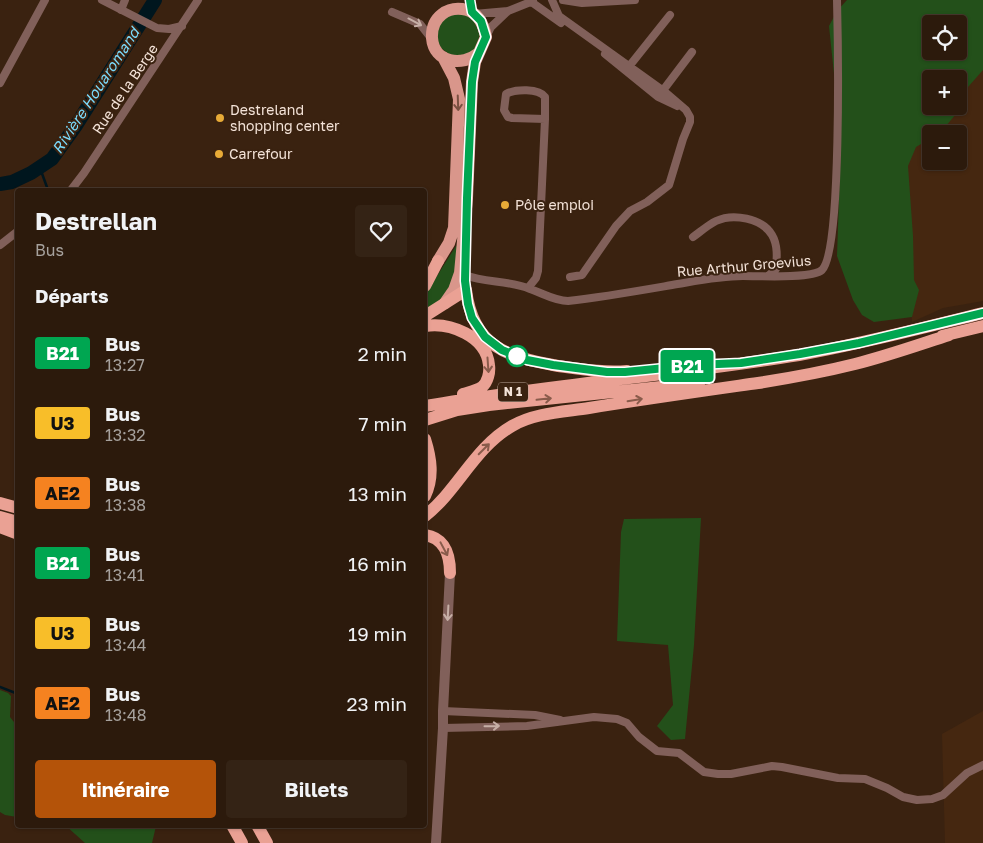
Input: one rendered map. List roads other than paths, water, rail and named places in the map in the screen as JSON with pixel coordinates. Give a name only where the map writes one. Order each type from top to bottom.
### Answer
[{"type":"highway","points":[[427,275],[438,262]]},
{"type":"highway","points":[[427,282],[438,262]]},
{"type":"highway","points":[[427,316],[466,290],[468,308],[480,332],[492,344],[502,350],[527,360],[607,372],[741,363]]},
{"type":"highway","name":"N 1","points":[[427,406],[831,349],[983,313]]},
{"type":"highway","points":[[427,318],[438,324],[456,328],[474,340],[486,354],[490,371],[481,387],[427,405]]},
{"type":"highway","name":"N 1","points":[[427,420],[457,410],[489,405],[698,383],[783,371],[983,326]]},
{"type":"highway","points":[[427,514],[440,502],[486,446],[510,427],[529,419],[820,371],[888,355],[949,335]]},
{"type":"highway","points":[[427,449],[431,478],[427,490]]},
{"type":"highway","points":[[0,503],[15,507]]},
{"type":"highway","points":[[0,517],[15,521]]},
{"type":"highway","points":[[0,527],[15,533]]},
{"type":"highway","points":[[427,536],[442,543],[447,554],[450,573]]},
{"type":"highway","points":[[234,828],[242,843]]},
{"type":"highway","points":[[242,828],[249,843]]},
{"type":"highway","points":[[259,828],[267,843]]},
{"type":"main road","points":[[438,262],[449,243],[454,228],[459,108],[456,83],[432,40],[435,24],[450,5],[457,8],[472,8],[484,26],[486,37],[475,62],[472,82],[467,198],[466,290]]},
{"type":"main road","points":[[443,57],[451,61],[466,61],[479,53]]},
{"type":"main road","points":[[443,305],[454,290],[460,273],[467,198]]},
{"type":"street","points":[[0,83],[45,0]]},
{"type":"street","points":[[102,0],[150,26],[165,29],[182,26]]},
{"type":"street","points":[[121,10],[125,0]]},
{"type":"street","name":"Rue de la Berge","points":[[73,188],[198,0]]},
{"type":"street","points":[[552,0],[559,16],[686,110],[690,117],[669,185],[647,202],[630,210],[616,226],[582,275],[570,277]]},
{"type":"street","points":[[563,0],[582,3],[635,0]]},
{"type":"street","name":"Rue Arthur Groevius","points":[[465,275],[528,288],[557,300],[568,301],[713,279],[806,275],[818,272],[824,267],[830,246],[836,190],[837,0]]},
{"type":"street","points":[[486,37],[491,27],[508,11],[532,1],[628,68]]},
{"type":"street","points":[[472,8],[508,11]]},
{"type":"street","points":[[392,12],[420,24],[432,40]]},
{"type":"street","points":[[628,68],[670,15]]},
{"type":"street","points":[[661,93],[692,52]]},
{"type":"street","points":[[528,288],[536,278],[538,271],[546,103],[544,94],[537,91],[512,91],[506,94],[504,110],[508,117],[545,119]]},
{"type":"street","points":[[693,237],[715,221],[725,218],[744,218],[762,224],[772,235],[777,254],[776,269],[768,276]]},
{"type":"street","points":[[0,245],[15,233]]},
{"type":"street","points":[[466,290],[477,284],[492,280]]},
{"type":"street","points":[[436,843],[450,573]]},
{"type":"street","points":[[443,711],[534,714],[569,722]]},
{"type":"street","points":[[443,728],[527,726],[569,722],[594,717],[617,719],[627,723],[639,737],[658,750],[678,754],[704,772],[731,774],[772,766],[782,767],[838,778],[865,779],[903,797],[917,800],[932,799],[943,795],[967,773],[983,765]]},
{"type":"waterway","name":"Rivière Houaromand","points":[[0,184],[12,182],[31,173],[52,159],[75,127],[155,0]]},
{"type":"waterway","points":[[40,168],[47,188]]},
{"type":"waterway","points":[[0,687],[15,693]]},
{"type":"place","name":"Destreland shopping center","points":[[220,118]]},
{"type":"place","name":"Carrefour","points":[[219,154]]},
{"type":"place","name":"Pôle emploi","points":[[505,205]]}]
